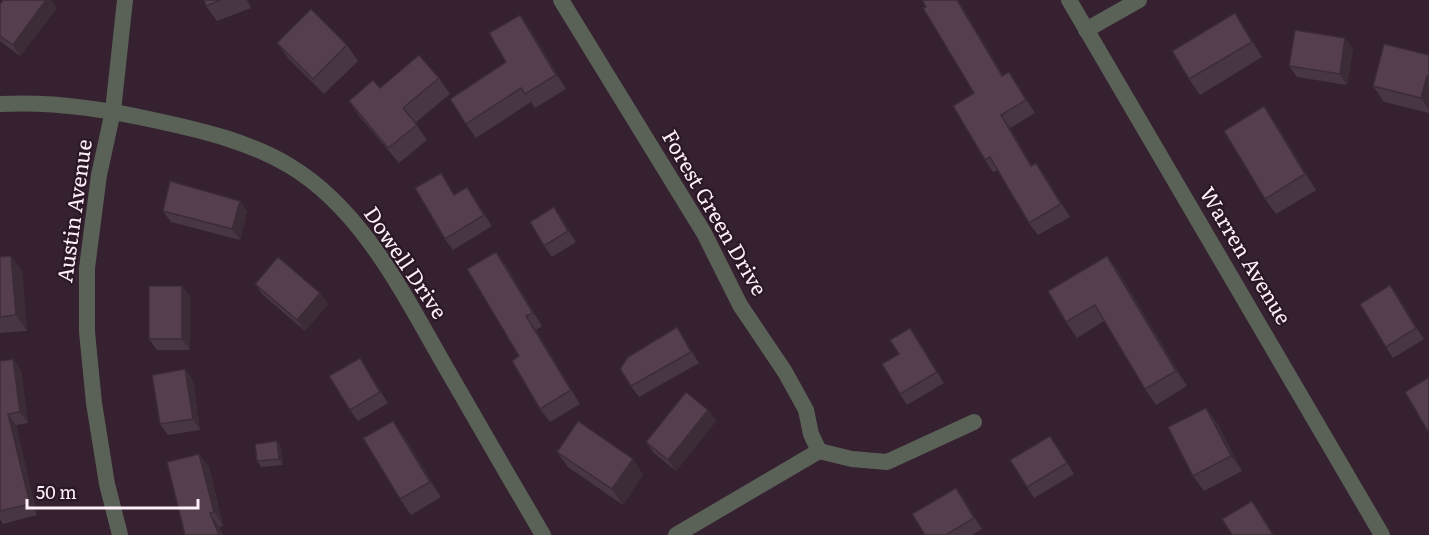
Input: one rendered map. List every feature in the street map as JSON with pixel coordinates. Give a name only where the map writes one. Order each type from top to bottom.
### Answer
[{"type":"street","name":"Austin Avenue","points":[[120,535],[107,484],[94,403],[87,332],[87,268],[99,176],[113,111],[125,0]]},
{"type":"street","name":"Forest Green Drive","points":[[561,0],[704,233],[740,305],[806,410],[811,434],[819,452]]},
{"type":"street","name":"Warren Avenue","points":[[1069,0],[1382,535]]},
{"type":"street","points":[[1086,30],[1139,0]]},
{"type":"street","name":"Dowell Drive","points":[[0,104],[30,102],[113,111],[184,126],[250,145],[291,166],[316,184],[343,210],[373,247],[399,287],[543,535]]},
{"type":"street","points":[[676,535],[819,452],[852,459],[887,462],[974,422]]},
{"type":"building","points":[[3,0],[46,0],[13,45],[0,36],[0,4]]},
{"type":"building","points":[[204,0],[221,0],[206,6]]},
{"type":"building","points":[[922,0],[957,0],[1002,76],[1009,72],[1026,100],[1001,115],[1031,166],[1036,163],[1061,204],[1029,223],[990,157],[985,160],[953,106],[974,93],[923,8],[926,7]]},
{"type":"building","points":[[311,9],[347,45],[313,79],[277,43]]},
{"type":"building","points":[[1235,13],[1252,42],[1189,79],[1172,51]]},
{"type":"building","points":[[520,15],[556,75],[525,94],[521,88],[466,124],[450,99],[506,62],[489,33]]},
{"type":"building","points":[[1295,30],[1345,38],[1340,74],[1289,66]]},
{"type":"building","points":[[1384,44],[1429,55],[1429,76],[1427,76],[1421,98],[1373,86]]},
{"type":"building","points":[[419,55],[439,78],[403,108],[417,125],[388,148],[349,101],[373,80],[380,88]]},
{"type":"building","points":[[1264,106],[1305,174],[1265,199],[1224,131]]},
{"type":"building","points":[[441,173],[454,195],[467,187],[484,215],[445,239],[415,188]]},
{"type":"building","points":[[170,181],[240,201],[232,229],[163,211]]},
{"type":"building","points":[[554,207],[568,231],[544,246],[530,222]]},
{"type":"building","points":[[496,252],[533,313],[526,316],[571,390],[540,409],[512,361],[519,356],[467,269]]},
{"type":"building","points":[[11,256],[16,315],[0,317],[0,257]]},
{"type":"building","points":[[1107,256],[1176,371],[1145,389],[1095,305],[1066,322],[1048,291]]},
{"type":"building","points":[[278,257],[320,293],[297,320],[255,284]]},
{"type":"building","points":[[1390,285],[1416,328],[1386,347],[1360,304]]},
{"type":"building","points":[[149,286],[182,286],[182,339],[149,339]]},
{"type":"building","points":[[677,327],[691,352],[631,386],[620,369],[628,357]]},
{"type":"building","points":[[910,328],[937,372],[900,394],[882,364],[899,354],[890,340]]},
{"type":"building","points":[[360,358],[380,392],[350,410],[329,376]]},
{"type":"building","points":[[13,359],[20,412],[8,414],[30,504],[0,511],[0,361]]},
{"type":"building","points":[[185,369],[193,419],[160,424],[152,375]]},
{"type":"building","points":[[1429,377],[1429,433],[1405,392]]},
{"type":"building","points":[[686,392],[708,410],[668,460],[646,442]]},
{"type":"building","points":[[1206,408],[1231,456],[1193,476],[1168,427]]},
{"type":"building","points":[[393,421],[430,482],[400,499],[363,438]]},
{"type":"building","points":[[578,421],[633,459],[612,489],[557,452]]},
{"type":"building","points":[[1050,436],[1067,463],[1027,487],[1010,460]]},
{"type":"building","points":[[277,441],[279,459],[257,461],[255,444]]},
{"type":"building","points":[[199,454],[214,512],[210,513],[219,535],[185,535],[167,462]]},
{"type":"building","points":[[956,488],[974,518],[946,535],[925,535],[912,514]]},
{"type":"building","points":[[1252,501],[1273,535],[1232,535],[1222,519]]}]
